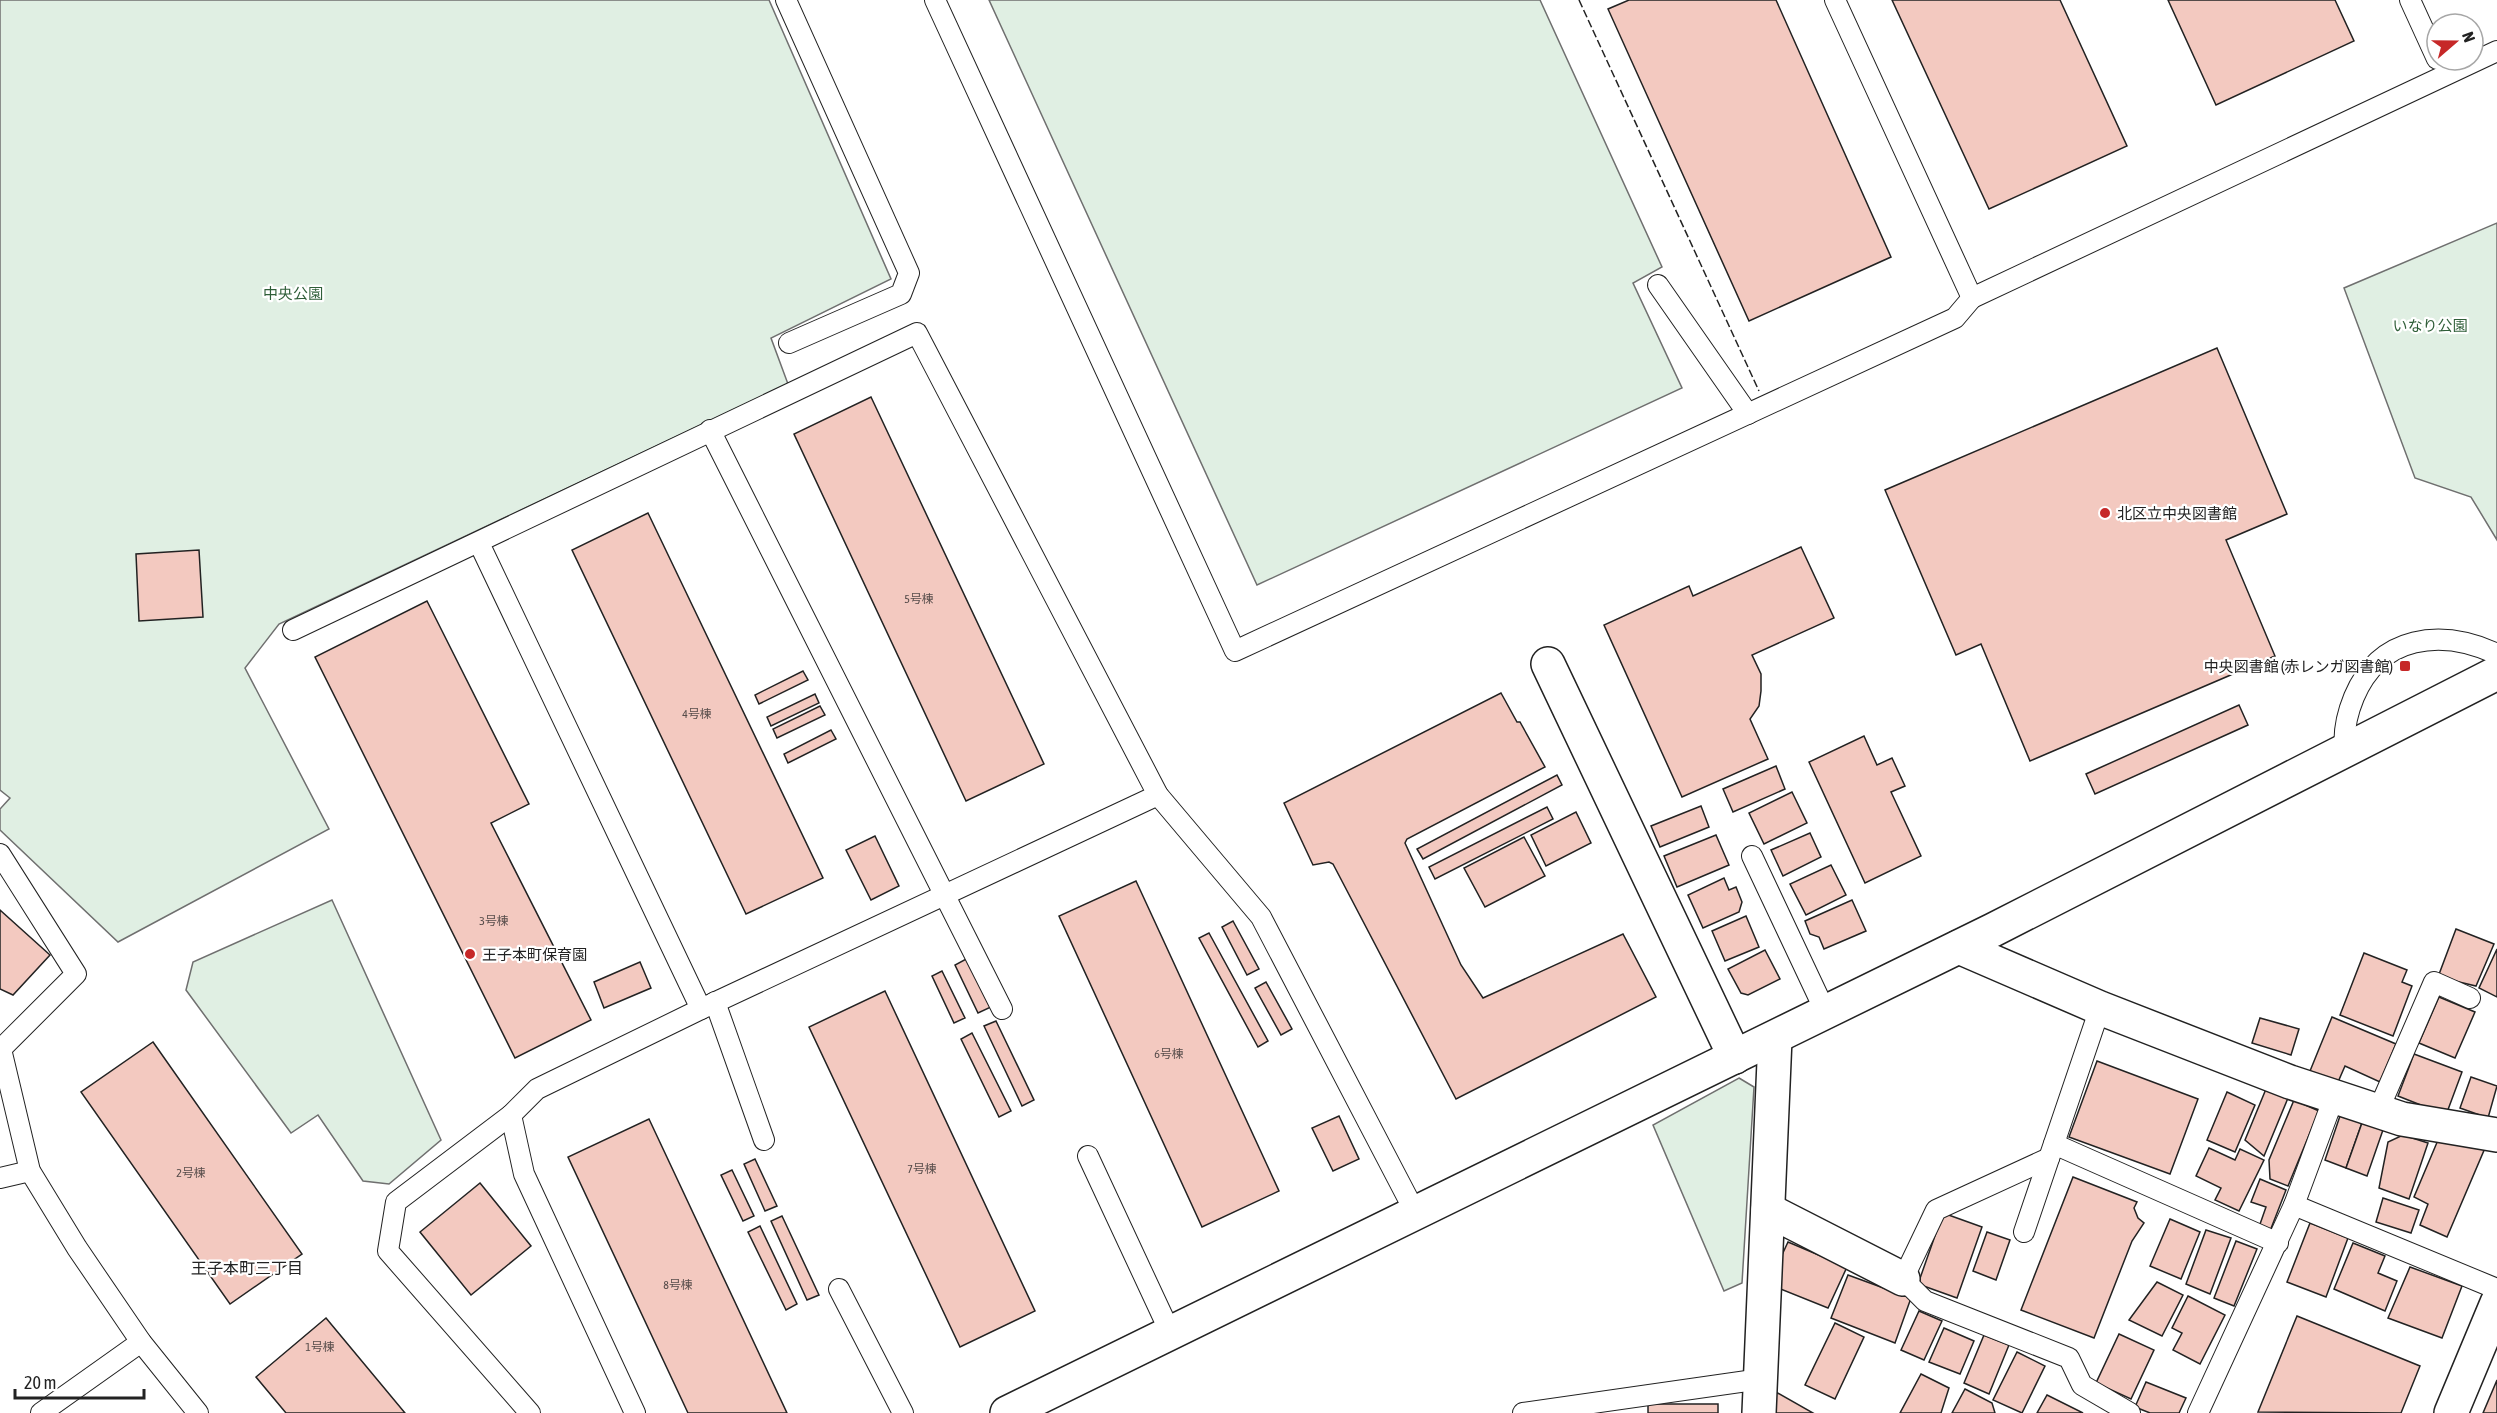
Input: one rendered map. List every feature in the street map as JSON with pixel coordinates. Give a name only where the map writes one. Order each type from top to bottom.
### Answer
[{"type":"street","points":[[1548,664],[1735,1057]]},
{"type":"street","points":[[1007,1413],[1053,1402],[1170,1332],[1959,947],[2497,673]]},
{"type":"street","points":[[1959,947],[2100,1008],[2290,1082],[2402,1119],[2497,1135]]},
{"type":"street","points":[[1759,1413],[1775,1038]]},
{"type":"street","points":[[1768,1210],[1903,1279]]},
{"type":"street","points":[[2451,1413],[2497,1303]]},
{"type":"lane","points":[[786,0],[909,273],[901,294],[789,343]]},
{"type":"lane","points":[[935,0],[1235,651],[1955,318],[1972,298],[2426,72]]},
{"type":"lane","points":[[1834,0],[1972,298]]},
{"type":"lane","points":[[2410,0],[2425,32]]},
{"type":"lane","points":[[1658,285],[1748,414]]},
{"type":"lane","points":[[293,630],[917,333],[1158,795],[1261,917],[1415,1212]]},
{"type":"lane","points":[[710,430],[1002,1010]]},
{"type":"lane","points":[[479,543],[708,1005],[764,1140]]},
{"type":"lane","points":[[2345,750],[2343,736],[2358,688],[2374,664],[2390,652],[2409,644],[2428,640],[2452,639],[2476,644],[2497,654]]},
{"type":"lane","points":[[530,1413],[388,1251],[396,1202],[511,1115],[537,1089],[708,1005],[1158,795]]},
{"type":"lane","points":[[0,854],[76,974],[0,1049],[30,1171],[77,1248],[141,1342],[198,1413]]},
{"type":"lane","points":[[1752,856],[1826,1013]]},
{"type":"lane","points":[[2378,1111],[2434,982],[2470,998]]},
{"type":"lane","points":[[2024,1232],[2100,1008]]},
{"type":"lane","points":[[2198,1413],[2278,1243],[2334,1097]]},
{"type":"lane","points":[[511,1115],[524,1173],[635,1413]]},
{"type":"lane","points":[[2130,1413],[2082,1385],[2069,1358],[1925,1301],[1903,1279],[1936,1210],[2052,1151],[2278,1243]]},
{"type":"lane","points":[[1088,1156],[1170,1332]]},
{"type":"lane","points":[[0,1178],[30,1171]]},
{"type":"lane","points":[[2294,1205],[2497,1289]]},
{"type":"lane","points":[[839,1290],[903,1413]]},
{"type":"lane","points":[[41,1413],[141,1342]]},
{"type":"lane","points":[[1524,1413],[1761,1379]]},
{"type":"green space","name":"中央公園","points":[[0,0],[769,0],[891,279],[771,338],[788,384],[279,624],[245,668],[329,829],[118,942],[0,830],[0,809],[10,798],[0,790]]},
{"type":"green space","points":[[989,0],[1540,0],[1662,267],[1633,283],[1682,388],[1257,585]]},
{"type":"green space","name":"いなり公園","points":[[2497,223],[2497,540],[2471,497],[2415,478],[2344,288]]},
{"type":"green space","points":[[332,900],[441,1140],[389,1184],[363,1181],[318,1115],[291,1133],[186,990],[193,962]]},
{"type":"green space","points":[[1739,1078],[1754,1087],[1742,1283],[1724,1291],[1653,1125]]},
{"type":"building","points":[[1629,0],[1776,0],[1891,257],[1749,321],[1608,9]]},
{"type":"building","points":[[1892,0],[2060,0],[2127,146],[1989,209]]},
{"type":"building","points":[[2168,0],[2335,0],[2354,41],[2216,105]]},
{"type":"building","points":[[2217,348],[2287,514],[2226,540],[2275,656],[2030,761],[1981,644],[1956,655],[1885,490]]},
{"type":"building","points":[[871,397],[1044,764],[966,801],[794,434]]},
{"type":"building","points":[[648,513],[823,878],[746,914],[572,550]]},
{"type":"building","points":[[1801,547],[1834,618],[1752,655],[1761,674],[1761,691],[1759,706],[1750,719],[1768,759],[1682,797],[1604,625],[1689,586],[1693,596]]},
{"type":"building","points":[[199,550],[203,617],[139,621],[136,554]]},
{"type":"building","points":[[427,601],[529,804],[491,823],[591,1020],[515,1058],[315,657]]},
{"type":"building","points":[[803,671],[808,680],[759,704],[755,695]]},
{"type":"building","points":[[1501,693],[1545,767],[1407,839],[1405,843],[1461,965],[1483,998],[1623,934],[1656,997],[1456,1099],[1333,864],[1329,862],[1313,865],[1284,803]]},
{"type":"building","points":[[815,694],[819,703],[771,726],[767,717]]},
{"type":"building","points":[[2239,705],[2248,725],[2095,794],[2086,774]]},
{"type":"building","points":[[820,706],[825,715],[777,738],[773,729]]},
{"type":"building","points":[[831,730],[836,739],[788,763],[784,754]]},
{"type":"building","points":[[1864,736],[1877,765],[1892,758],[1905,786],[1891,792],[1921,856],[1865,883],[1809,762]]},
{"type":"building","points":[[1776,766],[1785,789],[1733,812],[1723,789]]},
{"type":"building","points":[[1557,775],[1562,785],[1423,859],[1417,849]]},
{"type":"building","points":[[1792,792],[1807,823],[1764,844],[1749,813]]},
{"type":"building","points":[[1701,806],[1709,827],[1660,847],[1651,826]]},
{"type":"building","points":[[1547,807],[1553,819],[1435,879],[1429,867]]},
{"type":"building","points":[[1576,812],[1591,843],[1546,866],[1531,835]]},
{"type":"building","points":[[1810,833],[1821,857],[1783,876],[1771,850]]},
{"type":"building","points":[[1716,835],[1729,865],[1677,887],[1664,856]]},
{"type":"building","points":[[875,836],[899,886],[871,900],[846,850]]},
{"type":"building","points":[[1524,837],[1545,876],[1485,907],[1464,868]]},
{"type":"building","points":[[1831,865],[1846,895],[1806,915],[1790,884]]},
{"type":"building","points":[[1724,878],[1729,890],[1736,887],[1742,902],[1739,912],[1703,928],[1688,895]]},
{"type":"building","points":[[1136,881],[1279,1191],[1202,1227],[1059,916]]},
{"type":"building","points":[[1852,900],[1866,931],[1824,949],[1819,937],[1810,934],[1805,921]]},
{"type":"building","points":[[0,910],[50,955],[13,995],[0,989]]},
{"type":"building","points":[[1746,916],[1759,947],[1725,961],[1712,931]]},
{"type":"building","points":[[1233,921],[1259,969],[1247,975],[1222,927]]},
{"type":"building","points":[[2456,929],[2494,944],[2476,986],[2438,977]]},
{"type":"building","points":[[1209,933],[1268,1041],[1258,1047],[1199,938]]},
{"type":"building","points":[[2497,949],[2497,997],[2479,988]]},
{"type":"building","points":[[1765,950],[1780,979],[1748,995],[1741,993],[1728,969]]},
{"type":"building","points":[[2364,953],[2407,970],[2402,982],[2412,986],[2393,1036],[2340,1015]]},
{"type":"building","points":[[968,958],[991,1007],[978,1013],[955,965]]},
{"type":"building","points":[[640,962],[651,988],[604,1008],[594,982]]},
{"type":"building","points":[[942,971],[965,1018],[954,1023],[932,976]]},
{"type":"building","points":[[1266,982],[1292,1029],[1281,1035],[1255,988]]},
{"type":"building","points":[[885,991],[1035,1311],[960,1347],[809,1027]]},
{"type":"building","points":[[2439,997],[2475,1012],[2455,1058],[2419,1043]]},
{"type":"building","points":[[2332,1017],[2396,1044],[2380,1082],[2345,1066],[2338,1082],[2310,1071]]},
{"type":"building","points":[[2260,1018],[2299,1029],[2291,1055],[2252,1043]]},
{"type":"building","points":[[996,1021],[1034,1100],[1022,1106],[984,1026]]},
{"type":"building","points":[[972,1033],[1011,1111],[999,1117],[961,1039]]},
{"type":"building","points":[[153,1042],[302,1254],[230,1304],[81,1092]]},
{"type":"building","points":[[2414,1054],[2462,1072],[2446,1115],[2398,1096]]},
{"type":"building","points":[[2097,1061],[2198,1099],[2170,1174],[2069,1137]]},
{"type":"building","points":[[2471,1077],[2497,1086],[2488,1118],[2460,1108]]},
{"type":"building","points":[[2266,1089],[2288,1098],[2264,1156],[2245,1140]]},
{"type":"building","points":[[2227,1092],[2255,1105],[2235,1152],[2207,1140]]},
{"type":"building","points":[[2294,1100],[2319,1111],[2288,1186],[2270,1179],[2269,1160]]},
{"type":"building","points":[[2341,1113],[2363,1120],[2346,1168],[2325,1160]]},
{"type":"building","points":[[1339,1116],[1359,1159],[1333,1171],[1312,1128]]},
{"type":"building","points":[[649,1119],[787,1413],[688,1413],[568,1157]]},
{"type":"building","points":[[2363,1120],[2384,1127],[2367,1176],[2346,1168]]},
{"type":"building","points":[[2403,1135],[2428,1143],[2409,1199],[2379,1188],[2388,1142]]},
{"type":"building","points":[[2438,1140],[2485,1148],[2447,1237],[2420,1225],[2428,1204],[2414,1197]]},
{"type":"building","points":[[2209,1148],[2235,1160],[2240,1149],[2264,1160],[2239,1211],[2215,1200],[2221,1188],[2196,1176]]},
{"type":"building","points":[[755,1159],[777,1206],[765,1211],[744,1164]]},
{"type":"building","points":[[732,1170],[754,1216],[743,1221],[721,1175]]},
{"type":"building","points":[[2073,1177],[2137,1202],[2134,1208],[2138,1218],[2144,1223],[2132,1241],[2094,1338],[2021,1310]]},
{"type":"building","points":[[2260,1179],[2286,1190],[2270,1231],[2259,1227],[2266,1207],[2251,1202]]},
{"type":"building","points":[[480,1183],[531,1246],[471,1295],[420,1232]]},
{"type":"building","points":[[2383,1198],[2419,1210],[2411,1233],[2376,1222]]},
{"type":"building","points":[[1943,1213],[1982,1227],[1957,1298],[1918,1284]]},
{"type":"building","points":[[782,1216],[819,1295],[807,1300],[771,1221]]},
{"type":"building","points":[[2170,1219],[2200,1232],[2181,1279],[2150,1266]]},
{"type":"building","points":[[2310,1223],[2348,1238],[2326,1297],[2287,1282]]},
{"type":"building","points":[[760,1226],[797,1304],[786,1310],[748,1232]]},
{"type":"building","points":[[2206,1230],[2231,1238],[2210,1294],[2186,1284]]},
{"type":"building","points":[[1987,1232],[2010,1240],[1996,1280],[1973,1271]]},
{"type":"building","points":[[2236,1241],[2257,1249],[2234,1306],[2214,1298]]},
{"type":"building","points":[[1788,1242],[1847,1267],[1828,1308],[1778,1288],[1774,1272]]},
{"type":"building","points":[[2353,1243],[2385,1256],[2378,1273],[2397,1281],[2385,1311],[2334,1289]]},
{"type":"building","points":[[2410,1267],[2462,1286],[2442,1338],[2388,1318]]},
{"type":"building","points":[[1848,1275],[1911,1298],[1895,1343],[1831,1318]]},
{"type":"building","points":[[2157,1282],[2183,1295],[2162,1336],[2129,1320]]},
{"type":"building","points":[[2188,1296],[2225,1315],[2200,1364],[2173,1350],[2182,1333],[2172,1328]]},
{"type":"building","points":[[1919,1311],[1942,1321],[1924,1360],[1901,1350]]},
{"type":"building","points":[[2297,1316],[2420,1366],[2401,1413],[2258,1412]]},
{"type":"building","points":[[326,1318],[405,1413],[286,1413],[256,1377]]},
{"type":"building","points":[[1835,1323],[1864,1337],[1835,1399],[1805,1385]]},
{"type":"building","points":[[1944,1328],[1974,1341],[1960,1374],[1929,1362]]},
{"type":"building","points":[[2119,1334],[2154,1350],[2131,1399],[2096,1383]]},
{"type":"building","points":[[1984,1335],[2009,1345],[1989,1394],[1964,1383]]},
{"type":"building","points":[[2017,1352],[2045,1366],[2022,1413],[1993,1400]]},
{"type":"building","points":[[1921,1374],[1949,1388],[1941,1413],[1900,1413]]},
{"type":"building","points":[[2497,1380],[2497,1413],[2483,1413]]},
{"type":"building","points":[[2146,1382],[2186,1398],[2179,1413],[2150,1413],[2135,1407]]},
{"type":"building","points":[[1965,1389],[1992,1403],[1995,1413],[1952,1413]]},
{"type":"building","points":[[1776,1392],[1813,1413],[1764,1413]]},
{"type":"building","points":[[2047,1395],[2083,1413],[2037,1413]]},
{"type":"building","points":[[1648,1404],[1718,1404],[1718,1413],[1648,1413]]},
{"type":"fence","points":[[1579,0],[1759,391]]},
{"type":"place","name":"北区立中央図書館","points":[[2105,513]]},
{"type":"place","name":"中央図書館 (赤レンガ図書館)","points":[[2405,666]]},
{"type":"place","name":"王子本町保育園","points":[[470,954]]},
{"type":"district","name":"王子本町三丁目","points":[[247,1268]]}]
